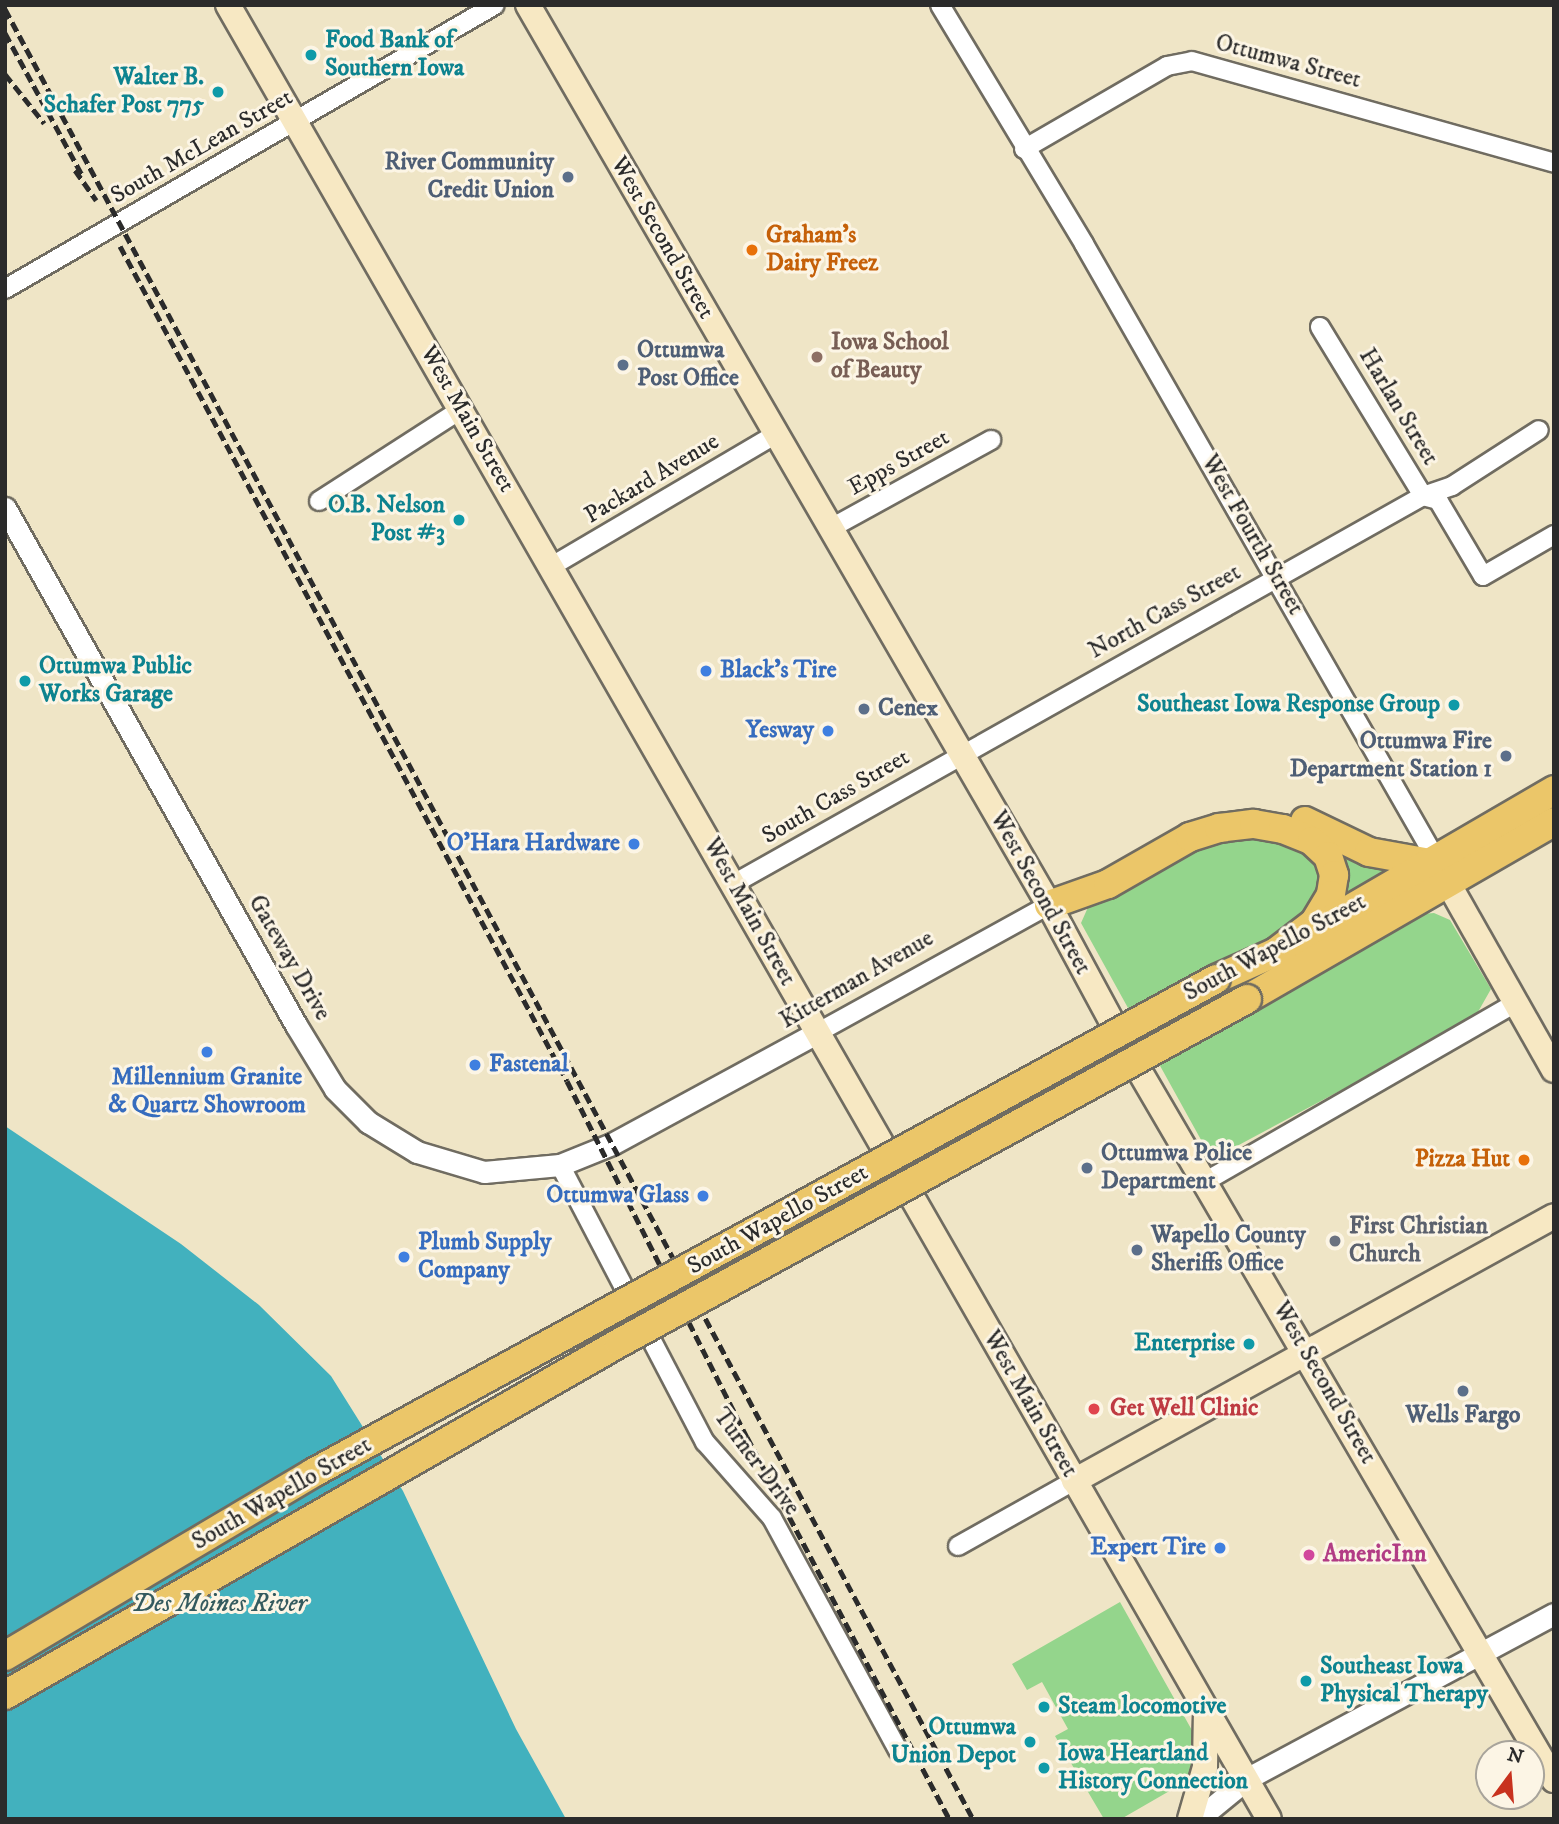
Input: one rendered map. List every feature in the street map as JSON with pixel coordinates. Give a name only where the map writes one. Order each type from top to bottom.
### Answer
[{"type":"highway","name":"South Wapello Street","points":[[5,1656],[313,1473],[1216,979],[1276,951],[1554,790]]},
{"type":"highway","points":[[1049,905],[1196,817],[1236,808],[1279,812],[1369,852],[1433,861]]},
{"type":"highway","name":"South Wapello Street","points":[[5,1695],[607,1350],[1247,999],[1447,887],[1554,822]]},
{"type":"highway","points":[[1049,905],[1108,884],[1190,837],[1219,828],[1254,824],[1283,829],[1312,841],[1328,856],[1334,875],[1331,895],[1314,923],[1276,951]]},
{"type":"main road","name":"West Main Street","points":[[228,5],[735,883],[815,1034],[1248,1778],[1269,1819]]},
{"type":"main road","name":"West Second Street","points":[[528,5],[1049,905],[1126,1048],[1554,1780]]},
{"type":"main road","name":"West Fourth Street","points":[[1433,861],[1554,1070]]},
{"type":"main road","points":[[1074,1481],[1308,1356],[1554,1216]]},
{"type":"main road","points":[[1190,1819],[1206,1758],[1206,1706]]},
{"type":"street","name":"South McLean Street","points":[[5,289],[495,5]]},
{"type":"street","name":"West Fourth Street","points":[[940,5],[1024,149],[1084,244],[1277,578],[1433,861]]},
{"type":"street","name":"Ottumwa Street","points":[[1024,149],[1167,66],[1192,61],[1554,163]]},
{"type":"street","name":"Harlan Street","points":[[1320,327],[1423,496],[1438,500],[1483,576],[1554,535]]},
{"type":"street","points":[[319,501],[462,409]]},
{"type":"street","name":"North Cass Street","points":[[961,754],[1423,496],[1452,486],[1539,430]]},
{"type":"street","name":"Packard Avenue","points":[[552,566],[776,434]]},
{"type":"street","name":"Epps Street","points":[[831,528],[991,440]]},
{"type":"street","name":"Gateway Drive","points":[[5,508],[335,1089],[368,1122],[417,1152],[484,1171],[559,1165],[612,1144],[691,1102]]},
{"type":"street","name":"South Cass Street","points":[[735,883],[961,754]]},
{"type":"street","name":"Kitterman Avenue","points":[[691,1102],[1049,905]]},
{"type":"street","points":[[1206,1181],[1515,1003]]},
{"type":"street","name":"South Wapello Street","points":[[714,1278],[1126,1048]]},
{"type":"street","name":"Turner Drive","points":[[559,1165],[705,1442],[772,1518],[898,1750]]},
{"type":"street","points":[[958,1546],[1074,1481]]},
{"type":"street","points":[[1198,1819],[1248,1778],[1482,1655],[1554,1614]]},
{"type":"green space","points":[[1231,836],[1275,840],[1302,848],[1315,858],[1324,884],[1303,919],[1172,997],[1197,1038],[1278,998],[1422,914],[1434,913],[1450,920],[1491,989],[1474,1019],[1222,1154],[1205,1147],[1081,923],[1089,905],[1186,849]]},
{"type":"green space","points":[[1334,844],[1398,865],[1343,900]]},
{"type":"green space","points":[[1120,1602],[1198,1741],[1192,1778],[1121,1819],[1104,1819],[1055,1736],[1068,1729],[1042,1682],[1027,1690],[1012,1664]]},
{"type":"water","name":"Des Moines River","points":[[5,1126],[181,1244],[259,1305],[331,1376],[403,1491],[516,1729],[566,1819],[5,1819]]},
{"type":"railway","points":[[5,9],[973,1819]]},
{"type":"railway","points":[[5,33],[82,175]]},
{"type":"railway","points":[[5,74],[44,123]]},
{"type":"railway","points":[[75,170],[96,200]]},
{"type":"railway","points":[[120,246],[567,1081],[747,1437],[949,1819]]},
{"type":"place","name":"Food Bank of Southern Iowa","points":[[311,55]]},
{"type":"place","name":"Walter B. Schafer Post 775","points":[[218,92]]},
{"type":"place","name":"River Community Credit Union","points":[[568,177]]},
{"type":"place","name":"Graham's Dairy Freez","points":[[752,250]]},
{"type":"place","name":"Iowa School of Beauty","points":[[817,357]]},
{"type":"place","name":"Ottumwa Post Office","points":[[623,365]]},
{"type":"place","name":"O.B. Nelson Post #3","points":[[459,520]]},
{"type":"place","name":"Black's Tire","points":[[706,671]]},
{"type":"place","name":"Ottumwa Public Works Garage","points":[[25,681]]},
{"type":"place","name":"Southeast Iowa Response Group","points":[[1454,705]]},
{"type":"place","name":"Cenex","points":[[864,709]]},
{"type":"place","name":"Yesway","points":[[828,731]]},
{"type":"place","name":"Ottumwa Fire Department Station 1","points":[[1506,756]]},
{"type":"place","name":"O'Hara Hardware","points":[[634,844]]},
{"type":"place","name":"Millennium Granite & Quartz Showroom","points":[[207,1052]]},
{"type":"place","name":"Fastenal","points":[[475,1065]]},
{"type":"place","name":"Pizza Hut","points":[[1524,1160]]},
{"type":"place","name":"Ottumwa Police Department","points":[[1087,1168]]},
{"type":"place","name":"Ottumwa Glass","points":[[703,1196]]},
{"type":"place","name":"First Christian Church","points":[[1335,1241]]},
{"type":"place","name":"Wapello County Sheriffs Office","points":[[1137,1250]]},
{"type":"place","name":"Plumb Supply Company","points":[[404,1257]]},
{"type":"place","name":"Enterprise","points":[[1249,1344]]},
{"type":"place","name":"Wells Fargo","points":[[1463,1391]]},
{"type":"place","name":"Get Well Clinic","points":[[1094,1409]]},
{"type":"place","name":"Expert Tire","points":[[1220,1548]]},
{"type":"place","name":"AmericInn","points":[[1309,1555]]},
{"type":"place","name":"Southeast Iowa Physical Therapy","points":[[1306,1681]]},
{"type":"place","name":"Steam locomotive","points":[[1044,1707]]},
{"type":"place","name":"Ottumwa Union Depot","points":[[1030,1742]]},
{"type":"place","name":"Iowa Heartland History Connection","points":[[1044,1768]]}]
